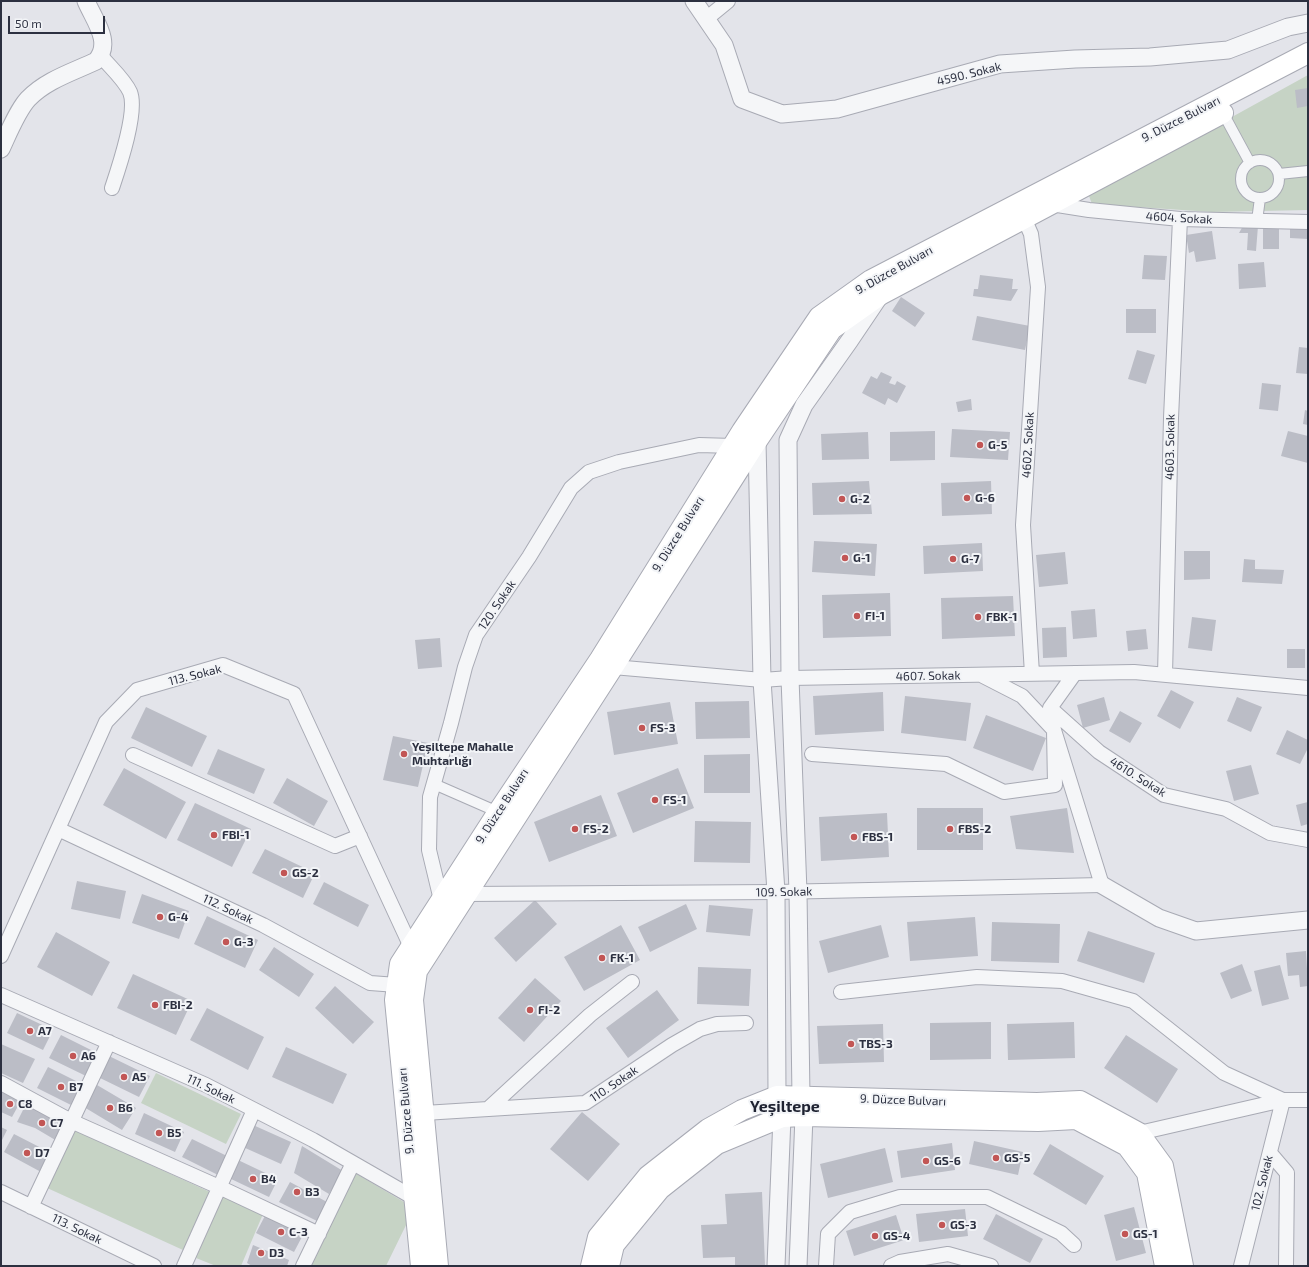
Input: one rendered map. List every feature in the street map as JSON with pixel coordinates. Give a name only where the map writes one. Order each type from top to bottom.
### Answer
[{"type":"main road","name":"9. Düzce Bulvarı","points":[[421,1266],[395,1000],[400,964],[498,812],[600,659],[733,446],[819,317],[871,280],[1308,53]]},
{"type":"main road","name":"9. Düzce Bulvarı","points":[[438,1266],[413,1000],[417,971],[757,441],[832,329],[880,295],[1308,67]]},
{"type":"main road","name":"9. Düzce Bulvarı","points":[[591,1266],[598,1237],[648,1176],[708,1129],[742,1110],[777,1096],[803,1106],[1038,1121],[1076,1119],[1127,1146],[1147,1173],[1165,1266]]},
{"type":"main road","name":"9. Düzce Bulvarı","points":[[609,1266],[614,1245],[660,1189],[717,1144],[782,1117],[803,1106],[1080,1102],[1139,1133],[1163,1166],[1183,1266]]},
{"type":"street","points":[[1,149],[27,100],[45,85],[96,61],[101,56],[104,40],[86,1]]},
{"type":"street","name":"4590. Sokak","points":[[694,1],[724,45],[742,99],[782,114],[837,109],[1000,64],[1075,59],[1150,57],[1228,50],[1288,27],[1308,23]]},
{"type":"street","points":[[706,19],[728,1]]},
{"type":"street","points":[[101,56],[129,92],[132,102],[131,116],[122,159],[112,188]]},
{"type":"street","points":[[1223,113],[1250,162]]},
{"type":"street","points":[[1259,159],[1271,162],[1279,174],[1279,184],[1276,190],[1266,197],[1253,197],[1243,188],[1241,182],[1243,170],[1250,162],[1259,159]]},
{"type":"street","points":[[1279,174],[1308,171]]},
{"type":"street","points":[[1257,221],[1260,198]]},
{"type":"street","name":"4604. Sokak","points":[[1051,204],[1089,210],[1180,220],[1308,222]]},
{"type":"street","name":"4602. Sokak","points":[[1024,218],[1031,234],[1038,287],[1023,526],[1032,674]]},
{"type":"street","name":"4603. Sokak","points":[[1165,675],[1171,418],[1180,220]]},
{"type":"street","points":[[798,1266],[803,1106],[798,892],[790,678],[788,440],[804,405],[880,295]]},
{"type":"street","points":[[757,441],[762,680],[776,892],[777,1096]]},
{"type":"street","name":"120. Sokak","points":[[441,900],[429,850],[430,797],[465,667],[476,635],[529,558],[571,488],[589,472],[619,462],[699,446],[733,446]]},
{"type":"street","name":"113. Sokak","points":[[1,956],[106,722],[137,690],[223,665],[294,694],[411,947]]},
{"type":"street","name":"4607. Sokak","points":[[613,667],[762,680],[790,678],[1134,672],[1308,688]]},
{"type":"street","points":[[1075,673],[1050,708],[1054,730],[1102,885],[1160,918],[1196,931],[1308,920]]},
{"type":"street","points":[[812,754],[946,764],[1004,792],[1055,785],[1054,730],[1022,696],[981,675]]},
{"type":"street","name":"4610. Sokak","points":[[1050,708],[1099,752],[1164,795],[1226,809],[1270,833],[1308,840]]},
{"type":"street","points":[[133,755],[335,846],[360,836]]},
{"type":"street","points":[[434,784],[498,812]]},
{"type":"street","name":"112. Sokak","points":[[58,829],[263,925],[370,983],[397,985]]},
{"type":"street","name":"109. Sokak","points":[[466,894],[798,892],[1102,885]]},
{"type":"street","points":[[841,992],[978,977],[1062,981],[1133,1001],[1224,1073],[1283,1100]]},
{"type":"street","points":[[488,1109],[590,1015],[632,982]]},
{"type":"street","name":"111. Sokak","points":[[1,995],[206,1085],[313,1140],[414,1198]]},
{"type":"street","name":"110. Sokak","points":[[424,1112],[585,1103],[672,1045],[700,1029],[717,1024],[746,1023]]},
{"type":"street","points":[[31,1207],[109,1042]]},
{"type":"street","points":[[1,1084],[71,1121],[219,1187],[319,1234]]},
{"type":"street","points":[[1139,1133],[1283,1100],[1308,1100]]},
{"type":"street","name":"102. Sokak","points":[[1241,1266],[1283,1100]]},
{"type":"street","points":[[184,1266],[254,1110]]},
{"type":"street","points":[[776,1266],[782,1117]]},
{"type":"street","points":[[1270,1154],[1288,1173],[1286,1266]]},
{"type":"street","points":[[304,1266],[353,1163]]},
{"type":"street","name":"113. Sokak","points":[[1,1192],[154,1266]]},
{"type":"street","points":[[826,1266],[828,1234],[850,1212],[900,1197],[986,1196],[1061,1233],[1074,1245]]},
{"type":"street","points":[[892,1266],[900,1262],[948,1254],[991,1266]]},
{"type":"green space","points":[[1308,75],[1308,210],[1212,212],[1092,204],[1089,196]]},
{"type":"green space","points":[[156,1073],[241,1114],[226,1144],[141,1103]]},
{"type":"green space","points":[[72,1129],[210,1192],[183,1250],[45,1187]]},
{"type":"green space","points":[[355,1173],[404,1202],[408,1221],[386,1266],[311,1266]]},
{"type":"green space","points":[[223,1196],[263,1214],[241,1266],[216,1266],[196,1258]]},
{"type":"building","points":[[1308,88],[1308,106],[1297,108],[1295,90]]},
{"type":"building","points":[[1243,226],[1258,226],[1256,251],[1247,250],[1248,233],[1239,233]]},
{"type":"building","points":[[1263,227],[1279,227],[1279,249],[1263,249]]},
{"type":"building","points":[[1290,227],[1308,228],[1308,239],[1290,238]]},
{"type":"building","points":[[1212,231],[1216,259],[1196,262],[1194,251],[1189,253],[1186,235]]},
{"type":"building","points":[[1144,255],[1167,256],[1165,280],[1142,279]]},
{"type":"building","points":[[1264,262],[1266,287],[1239,289],[1238,264]]},
{"type":"building","points":[[980,275],[1013,279],[1012,289],[1018,289],[1011,301],[973,296],[974,289],[978,289]]},
{"type":"building","points":[[901,297],[925,313],[915,327],[892,311]]},
{"type":"building","points":[[1126,309],[1156,309],[1156,333],[1126,333]]},
{"type":"building","points":[[977,316],[1030,326],[1025,350],[972,340]]},
{"type":"building","points":[[1299,347],[1308,348],[1308,374],[1296,373]]},
{"type":"building","points":[[1137,350],[1155,355],[1146,384],[1128,379]]},
{"type":"building","points":[[881,372],[892,377],[889,383],[895,385],[897,381],[906,386],[897,403],[888,398],[885,405],[862,393],[871,376],[877,379]]},
{"type":"building","points":[[1262,383],[1281,385],[1278,411],[1259,409]]},
{"type":"building","points":[[971,399],[972,410],[958,412],[956,402]]},
{"type":"building","points":[[1305,410],[1308,411],[1308,425],[1303,424]]},
{"type":"building","name":"G-5","points":[[952,429],[1010,432],[1008,460],[950,457]]},
{"type":"building","points":[[935,431],[935,460],[890,461],[890,432]]},
{"type":"building","points":[[1288,431],[1308,436],[1308,463],[1281,456]]},
{"type":"building","points":[[868,432],[869,459],[822,460],[821,434]]},
{"type":"building","name":"G-2","points":[[869,481],[872,514],[813,515],[812,483]]},
{"type":"building","name":"G-6","points":[[991,481],[992,514],[942,516],[941,483]]},
{"type":"building","name":"G-1","points":[[814,541],[877,544],[875,576],[812,572]]},
{"type":"building","name":"G-7","points":[[982,543],[983,571],[924,574],[923,546]]},
{"type":"building","points":[[1184,551],[1210,551],[1210,579],[1184,580]]},
{"type":"building","points":[[1065,552],[1068,584],[1039,587],[1036,555]]},
{"type":"building","points":[[1244,559],[1255,560],[1255,569],[1284,570],[1282,584],[1242,582]]},
{"type":"building","name":"FI-1","points":[[890,593],[891,636],[823,638],[822,595]]},
{"type":"building","name":"FBK-1","points":[[1013,596],[1015,636],[942,639],[941,598]]},
{"type":"building","points":[[1095,609],[1097,637],[1073,639],[1071,611]]},
{"type":"building","points":[[1192,617],[1216,620],[1212,651],[1188,648]]},
{"type":"building","points":[[1066,627],[1067,657],[1043,658],[1042,628]]},
{"type":"building","points":[[1146,629],[1148,649],[1128,651],[1126,631]]},
{"type":"building","points":[[440,638],[442,667],[418,669],[415,640]]},
{"type":"building","points":[[1287,649],[1305,649],[1305,668],[1287,668]]},
{"type":"building","points":[[1171,690],[1194,702],[1180,729],[1157,716]]},
{"type":"building","points":[[883,692],[884,731],[815,735],[813,696]]},
{"type":"building","points":[[905,696],[971,703],[966,741],[901,733]]},
{"type":"building","points":[[1104,697],[1110,720],[1083,728],[1077,705]]},
{"type":"building","points":[[1237,697],[1262,707],[1251,732],[1227,721]]},
{"type":"building","points":[[749,701],[750,738],[696,739],[695,702]]},
{"type":"building","name":"FS-3","points":[[670,702],[678,744],[614,755],[607,712]]},
{"type":"building","points":[[146,707],[207,736],[192,767],[131,738]]},
{"type":"building","points":[[1120,711],[1142,723],[1130,743],[1109,731]]},
{"type":"building","points":[[986,715],[1046,738],[1033,771],[973,748]]},
{"type":"building","points":[[1287,730],[1308,740],[1308,748],[1300,764],[1276,754]]},
{"type":"building","points":[[393,736],[428,743],[418,787],[383,780]]},
{"type":"building","points":[[218,749],[265,769],[254,794],[207,774]]},
{"type":"building","points":[[750,754],[750,793],[704,793],[704,755]]},
{"type":"building","points":[[1251,765],[1259,794],[1234,801],[1226,771]]},
{"type":"building","points":[[124,768],[186,802],[166,839],[103,805]]},
{"type":"building","name":"FS-1","points":[[678,768],[694,808],[633,833],[617,793]]},
{"type":"building","points":[[287,778],[328,801],[314,826],[273,803]]},
{"type":"building","name":"FS-2","points":[[601,795],[617,836],[549,862],[534,822]]},
{"type":"building","points":[[1308,802],[1308,824],[1301,826],[1296,805]]},
{"type":"building","name":"FBI-1","points":[[195,803],[251,829],[232,867],[177,840]]},
{"type":"building","name":"FBS-2","points":[[917,808],[983,808],[983,850],[917,850]]},
{"type":"building","points":[[1067,808],[1074,853],[1016,849],[1010,816]]},
{"type":"building","name":"FBS-1","points":[[887,813],[889,857],[821,861],[819,817]]},
{"type":"building","points":[[695,821],[751,822],[750,863],[694,862]]},
{"type":"building","name":"GS-2","points":[[265,849],[315,873],[303,898],[252,873]]},
{"type":"building","points":[[77,881],[126,891],[120,919],[71,909]]},
{"type":"building","points":[[324,882],[369,905],[358,927],[313,904]]},
{"type":"building","name":"G-4","points":[[142,894],[189,911],[179,939],[132,923]]},
{"type":"building","points":[[535,900],[557,924],[516,962],[494,938]]},
{"type":"building","points":[[686,904],[697,929],[650,952],[638,927]]},
{"type":"building","points":[[709,905],[753,909],[750,936],[706,932]]},
{"type":"building","name":"G-3","points":[[207,916],[258,940],[245,968],[194,944]]},
{"type":"building","points":[[975,917],[978,956],[910,961],[907,922]]},
{"type":"building","points":[[992,922],[1060,924],[1059,963],[991,961]]},
{"type":"building","name":"FK-1","points":[[621,925],[640,960],[584,991],[564,957]]},
{"type":"building","points":[[881,925],[889,957],[828,973],[819,941]]},
{"type":"building","points":[[1088,931],[1155,953],[1144,983],[1077,961]]},
{"type":"building","points":[[56,932],[110,962],[92,996],[37,967]]},
{"type":"building","points":[[274,947],[314,974],[299,997],[259,970]]},
{"type":"building","points":[[1306,951],[1308,986],[1300,987],[1299,975],[1288,976],[1286,953]]},
{"type":"building","points":[[1242,964],[1252,991],[1231,999],[1220,973]]},
{"type":"building","points":[[1280,965],[1289,999],[1262,1006],[1254,971]]},
{"type":"building","points":[[698,967],[751,969],[749,1006],[697,1004]]},
{"type":"building","name":"FBI-2","points":[[133,974],[192,1001],[176,1035],[117,1008]]},
{"type":"building","name":"FI-2","points":[[535,978],[561,1001],[524,1042],[498,1018]]},
{"type":"building","points":[[335,986],[374,1022],[353,1044],[315,1008]]},
{"type":"building","points":[[657,990],[679,1020],[628,1058],[606,1028]]},
{"type":"building","points":[[207,1008],[264,1037],[248,1070],[190,1040]]},
{"type":"building","name":"A7","points":[[17,1013],[53,1030],[43,1050],[7,1033]]},
{"type":"building","points":[[991,1022],[991,1059],[930,1060],[930,1023]]},
{"type":"building","points":[[1074,1022],[1075,1058],[1008,1060],[1007,1024]]},
{"type":"building","name":"TBS-3","points":[[883,1024],[884,1062],[819,1064],[817,1026]]},
{"type":"building","name":"A6","points":[[61,1035],[97,1053],[86,1076],[49,1058]]},
{"type":"building","points":[[1126,1035],[1178,1069],[1157,1103],[1104,1068]]},
{"type":"building","points":[[1,1044],[35,1059],[23,1083],[1,1073]]},
{"type":"building","points":[[286,1047],[347,1074],[333,1104],[272,1077]]},
{"type":"building","name":"A5","points":[[109,1056],[150,1076],[139,1097],[98,1077]]},
{"type":"building","name":"B7","points":[[48,1067],[86,1086],[75,1107],[37,1088]]},
{"type":"building","name":"B6","points":[[97,1085],[136,1108],[122,1130],[84,1107]]},
{"type":"building","name":"C8","points":[[1,1086],[23,1097],[12,1117],[1,1112]]},
{"type":"building","name":"C7","points":[[26,1104],[66,1123],[57,1141],[35,1128],[17,1122]]},
{"type":"building","points":[[582,1112],[620,1144],[588,1181],[550,1149]]},
{"type":"building","name":"B5","points":[[144,1113],[184,1132],[175,1152],[135,1134]]},
{"type":"building","points":[[253,1125],[291,1142],[281,1164],[243,1147]]},
{"type":"building","points":[[1,1127],[7,1130],[1,1142]]},
{"type":"building","name":"D7","points":[[14,1134],[51,1153],[41,1172],[4,1152]]},
{"type":"building","points":[[192,1139],[227,1156],[218,1175],[182,1157]]},
{"type":"building","name":"GS-5","points":[[974,1141],[1023,1152],[1018,1175],[969,1164]]},
{"type":"building","name":"GS-6","points":[[952,1143],[955,1170],[901,1178],[897,1151]]},
{"type":"building","points":[[1050,1144],[1104,1176],[1086,1205],[1033,1174]]},
{"type":"building","points":[[302,1146],[343,1171],[329,1194],[294,1173]]},
{"type":"building","points":[[885,1148],[893,1182],[828,1198],[820,1164]]},
{"type":"building","name":"B4","points":[[238,1160],[278,1179],[269,1197],[229,1178]]},
{"type":"building","name":"B3","points":[[290,1182],[327,1202],[317,1221],[279,1202]]},
{"type":"building","points":[[762,1192],[765,1266],[735,1266],[735,1257],[703,1258],[701,1225],[727,1224],[725,1194]]},
{"type":"building","name":"GS-1","points":[[1134,1207],[1146,1253],[1116,1261],[1104,1215]]},
{"type":"building","name":"GS-3","points":[[965,1209],[968,1236],[919,1242],[916,1214]]},
{"type":"building","name":"C-3","points":[[267,1212],[305,1231],[294,1252],[256,1233]]},
{"type":"building","points":[[996,1214],[1043,1239],[1030,1263],[983,1239]]},
{"type":"building","name":"GS-4","points":[[896,1215],[904,1240],[854,1256],[846,1231]]},
{"type":"building","name":"D3","points":[[253,1245],[289,1260],[287,1266],[252,1266],[247,1263]]},
{"type":"place","name":"G-5","points":[[980,445]]},
{"type":"place","name":"G-6","points":[[967,498]]},
{"type":"place","name":"G-2","points":[[842,499]]},
{"type":"place","name":"G-1","points":[[845,558]]},
{"type":"place","name":"G-7","points":[[953,559]]},
{"type":"place","name":"FI-1","points":[[857,616]]},
{"type":"place","name":"FBK-1","points":[[978,617]]},
{"type":"place","name":"FS-3","points":[[642,728]]},
{"type":"place","name":"Yeşiltepe Mahalle Muhtarlığı","points":[[404,754]]},
{"type":"place","name":"FS-1","points":[[655,800]]},
{"type":"place","name":"FS-2","points":[[575,829]]},
{"type":"place","name":"FBS-2","points":[[950,829]]},
{"type":"place","name":"FBI-1","points":[[214,835]]},
{"type":"place","name":"FBS-1","points":[[854,837]]},
{"type":"place","name":"GS-2","points":[[284,873]]},
{"type":"place","name":"G-4","points":[[160,917]]},
{"type":"place","name":"G-3","points":[[226,942]]},
{"type":"place","name":"FK-1","points":[[602,958]]},
{"type":"place","name":"FBI-2","points":[[155,1005]]},
{"type":"place","name":"FI-2","points":[[530,1010]]},
{"type":"place","name":"A7","points":[[30,1031]]},
{"type":"place","name":"TBS-3","points":[[851,1044]]},
{"type":"place","name":"A6","points":[[73,1056]]},
{"type":"place","name":"A5","points":[[124,1077]]},
{"type":"place","name":"B7","points":[[61,1087]]},
{"type":"place","name":"C8","points":[[10,1104]]},
{"type":"place","name":"B6","points":[[110,1108]]},
{"type":"place","name":"C7","points":[[42,1123]]},
{"type":"place","name":"B5","points":[[159,1133]]},
{"type":"place","name":"D7","points":[[27,1153]]},
{"type":"place","name":"GS-5","points":[[996,1158]]},
{"type":"place","name":"GS-6","points":[[926,1161]]},
{"type":"place","name":"B4","points":[[253,1179]]},
{"type":"place","name":"B3","points":[[297,1192]]},
{"type":"place","name":"GS-3","points":[[942,1225]]},
{"type":"place","name":"C-3","points":[[281,1232]]},
{"type":"place","name":"GS-1","points":[[1125,1234]]},
{"type":"place","name":"GS-4","points":[[875,1236]]},
{"type":"place","name":"D3","points":[[261,1253]]},
{"type":"district","name":"Yeşiltepe","points":[[785,1107]]}]
